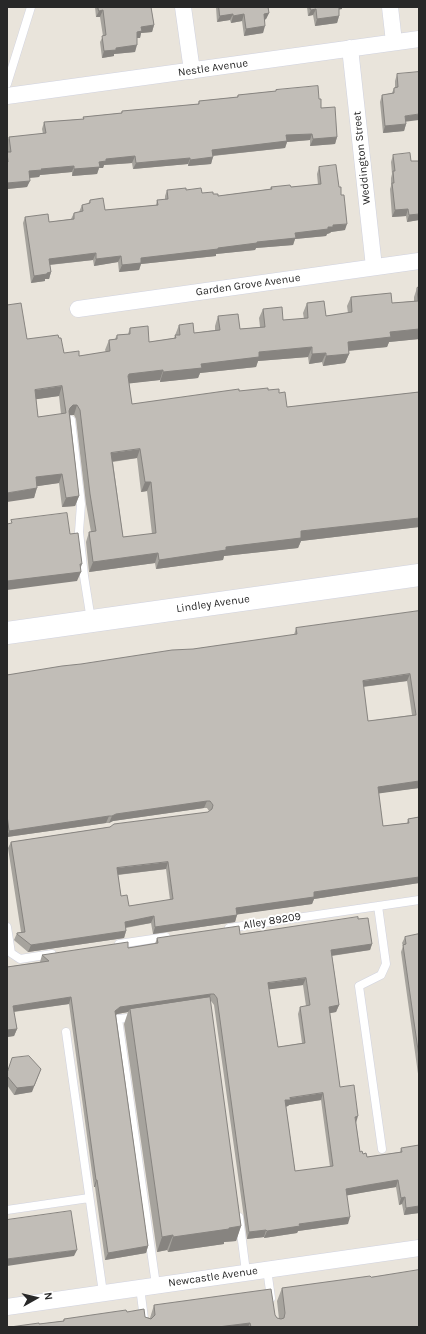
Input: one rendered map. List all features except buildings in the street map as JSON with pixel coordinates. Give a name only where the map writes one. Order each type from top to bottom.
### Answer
[{"type":"main road","name":"Lindley Avenue","points":[[7,633],[419,575]]},
{"type":"street","points":[[183,7],[192,71]]},
{"type":"street","points":[[390,7],[394,42]]},
{"type":"street","name":"Nestle Avenue","points":[[7,96],[419,38]]},
{"type":"street","name":"Weddington Street","points":[[350,48],[374,267]]},
{"type":"street","name":"Garden Grove Avenue","points":[[78,309],[419,261]]},
{"type":"street","name":"Newcastle Avenue","points":[[7,1307],[419,1248]]},
{"type":"lane","points":[[7,84],[31,7]]},
{"type":"lane","points":[[72,420],[81,504],[79,532],[91,621]]},
{"type":"lane","name":"Alley 89209","points":[[222,929],[419,900]]},
{"type":"lane","points":[[378,906],[386,964],[380,975],[359,986],[382,1149]]},
{"type":"lane","points":[[7,927],[11,953],[20,959],[59,953]]},
{"type":"lane","points":[[113,945],[176,936]]},
{"type":"lane","points":[[148,1015],[118,1019],[156,1285]]},
{"type":"lane","points":[[66,1032],[103,1293]]},
{"type":"lane","points":[[7,1210],[89,1198]]},
{"type":"lane","points":[[238,1211],[246,1272]]},
{"type":"lane","points":[[267,1270],[272,1306]]},
{"type":"lane","points":[[140,1287],[144,1327]]}]
